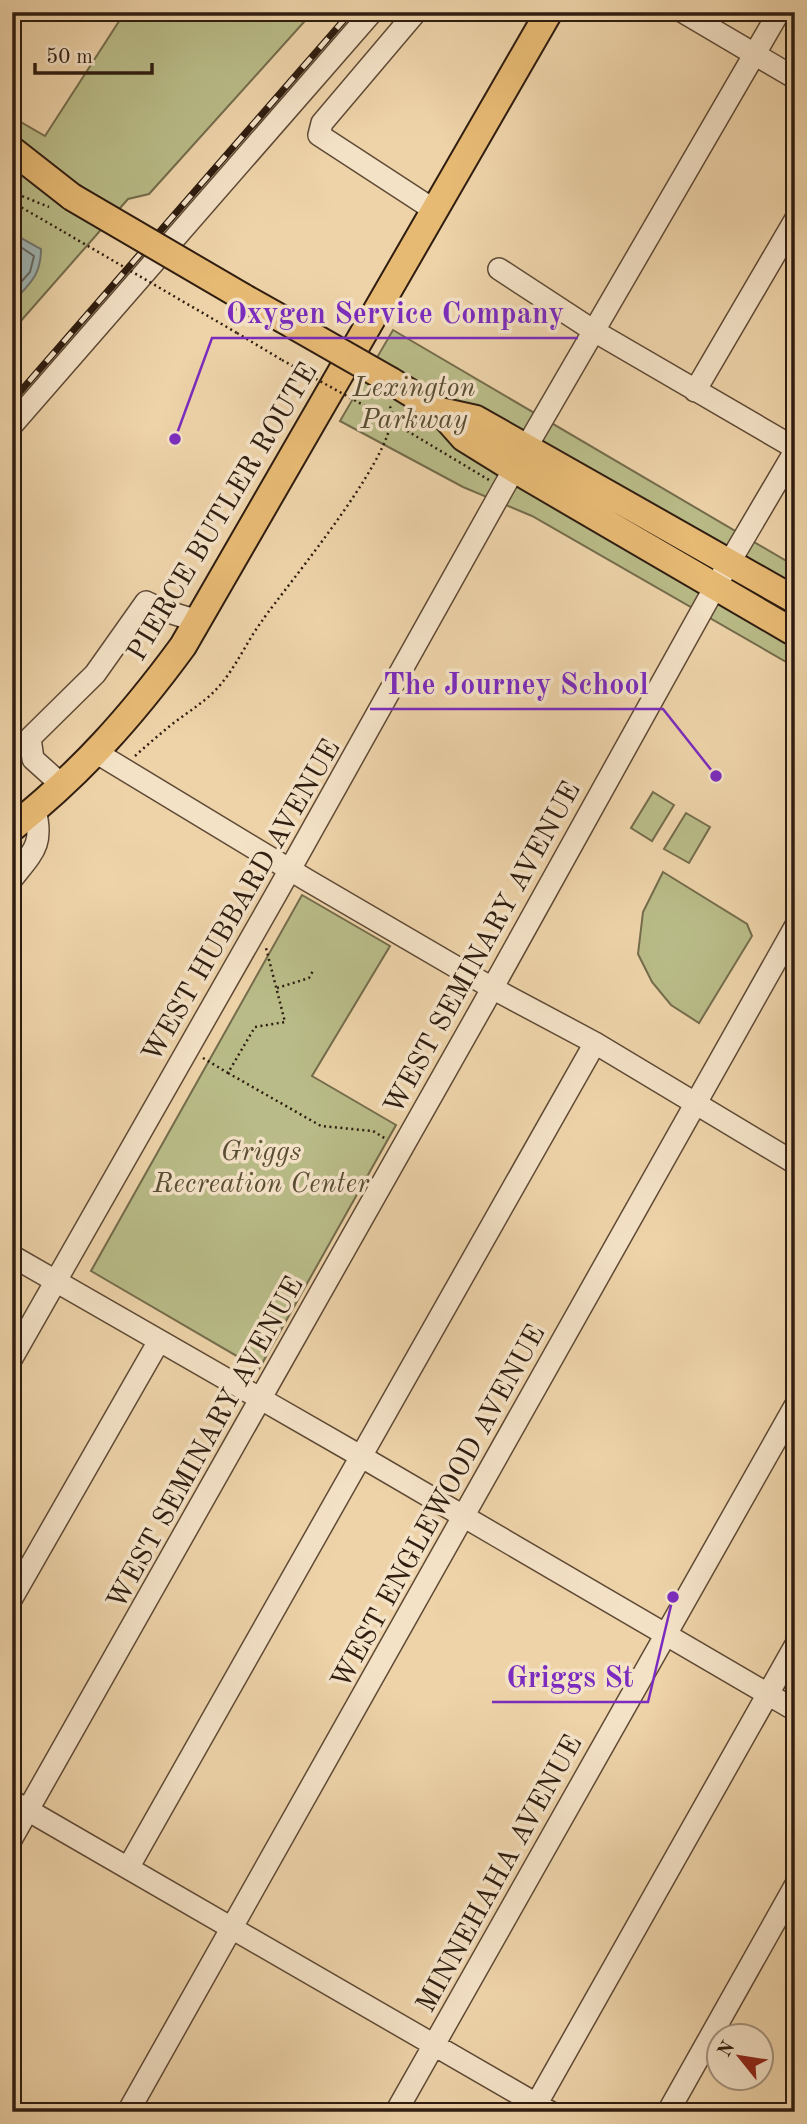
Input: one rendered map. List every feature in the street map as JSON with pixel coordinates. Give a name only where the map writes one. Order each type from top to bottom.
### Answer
[{"type":"main road","name":"PIERCE BUTLER ROUTE","points":[[12,828],[63,786],[107,760],[149,692],[198,621],[549,12]]},
{"type":"main road","points":[[12,150],[61,203]]},
{"type":"main road","points":[[12,173],[61,203],[293,325],[389,392],[440,411],[464,438],[520,458],[730,562],[795,600]]},
{"type":"main road","points":[[520,458],[715,587],[795,634]]},
{"type":"street","points":[[12,425],[372,12]]},
{"type":"street","points":[[416,12],[322,123],[319,135],[434,210]]},
{"type":"street","points":[[683,12],[795,78]]},
{"type":"street","name":"WEST HUBBARD AVENUE","points":[[12,1358],[259,925],[520,458],[779,12]]},
{"type":"street","points":[[695,391],[795,220]]},
{"type":"street","points":[[499,269],[594,331],[795,450]]},
{"type":"street","name":"WEST SEMINARY AVENUE","points":[[12,1838],[20,1806],[260,1399],[715,587],[788,478],[795,450]]},
{"type":"street","points":[[63,786],[33,759],[30,738],[94,674],[146,602],[198,621]]},
{"type":"street","points":[[107,760],[290,870],[492,988],[595,1044],[794,1162]]},
{"type":"street","points":[[12,879],[36,849],[40,829],[35,810]]},
{"type":"street","name":"WEST ENGLEWOOD AVENUE","points":[[128,2112],[795,927]]},
{"type":"street","points":[[128,1868],[595,1044]]},
{"type":"street","points":[[12,1256],[795,1710]]},
{"type":"street","points":[[12,1598],[159,1341]]},
{"type":"street","name":"MINNEHAHA AVENUE","points":[[396,2112],[795,1406]]},
{"type":"street","points":[[20,1806],[539,2109],[795,1646]]},
{"type":"street","points":[[668,2112],[795,1886]]},
{"type":"path","points":[[12,192],[61,203]]},
{"type":"path","points":[[12,202],[374,411]]},
{"type":"path","points":[[107,760],[133,758],[173,723],[197,707],[222,683],[262,621],[321,544],[373,468],[388,434],[393,412],[389,392]]},
{"type":"path","points":[[228,1073],[255,1027],[285,1022],[259,925]]},
{"type":"path","points":[[277,988],[309,978],[314,969]]},
{"type":"path","points":[[188,1049],[321,1126],[373,1132],[401,1147]]},
{"type":"green space","points":[[125,12],[313,12],[149,194],[128,199],[12,331],[12,117],[45,136]]},
{"type":"green space","name":"Lexington Parkway","points":[[393,330],[795,566],[795,667],[532,516],[463,487],[340,421]]},
{"type":"green space","points":[[653,792],[674,805],[652,841],[631,828]]},
{"type":"green space","points":[[686,813],[710,827],[689,863],[664,849]]},
{"type":"green space","points":[[663,872],[747,924],[752,936],[699,1023],[671,1005],[652,982],[638,954],[643,912]]},
{"type":"green space","name":"Griggs Recreation Center","points":[[302,895],[390,946],[312,1076],[396,1125],[259,1369],[91,1271]]},
{"type":"water","points":[[12,233],[41,249],[36,273],[12,303]]},
{"type":"railway","points":[[12,401],[351,12]]},
{"type":"place","name":"Oxygen Service Company","points":[[175,439]]},
{"type":"place","name":"The Journey School","points":[[716,776]]},
{"type":"place","name":"Griggs St","points":[[673,1597]]}]
